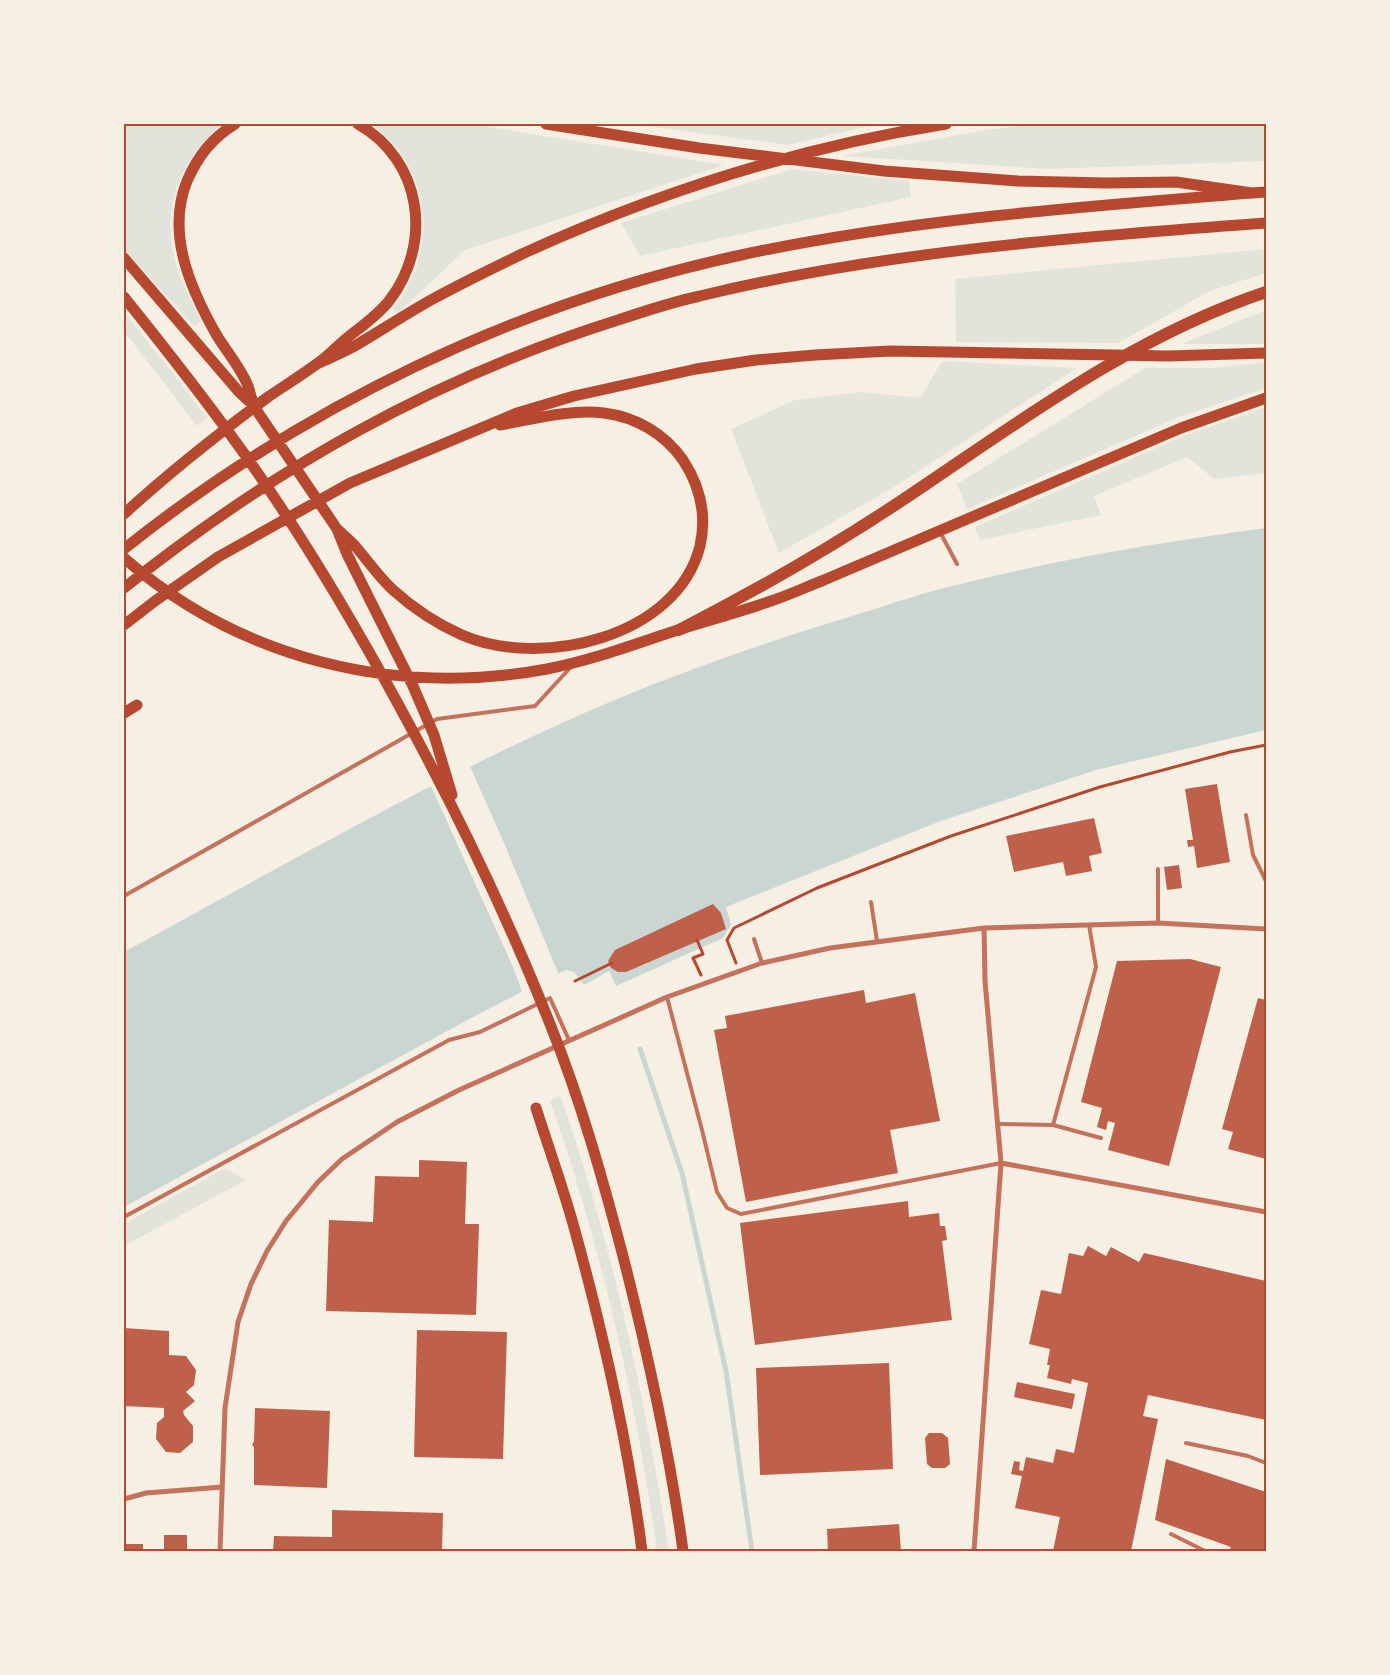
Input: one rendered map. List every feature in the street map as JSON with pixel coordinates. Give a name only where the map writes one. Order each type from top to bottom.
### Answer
[{"type":"highway","points":[[235,124],[223,131],[207,146],[194,164],[184,189],[178,221],[185,264],[196,293],[243,389]]},
{"type":"highway","points":[[124,514],[205,445],[319,363],[377,314],[399,287],[414,249],[416,208],[408,181],[392,152],[379,138],[358,124]]},
{"type":"highway","points":[[546,124],[699,148],[884,171],[1018,181],[1090,183],[1176,182],[1252,193]]},
{"type":"highway","points":[[319,363],[352,347],[430,300],[521,255],[579,230],[681,191],[811,152],[892,133],[946,124]]},
{"type":"highway","points":[[124,549],[192,498],[246,461],[336,407],[450,351],[522,321],[586,298],[695,266],[831,238],[930,223],[1023,213],[1266,192]]},
{"type":"highway","points":[[124,588],[165,555],[210,523],[292,468],[332,444],[415,400],[506,360],[588,329],[699,296],[818,271],[931,254],[1266,223]]},
{"type":"highway","points":[[124,258],[243,389],[336,529],[417,694],[434,735],[460,822]]},
{"type":"highway","points":[[679,630],[759,588],[846,536],[1097,371],[1169,331],[1236,302],[1266,292]]},
{"type":"highway","points":[[124,297],[245,454],[332,588],[422,748],[460,822],[522,959],[550,1023],[574,1088],[613,1219],[647,1350],[664,1433],[682,1551]]},
{"type":"highway","points":[[124,625],[154,601],[218,557],[335,491],[517,413],[566,398],[661,376],[726,364],[784,357],[861,352],[1168,356],[1266,353]]},
{"type":"highway","points":[[124,558],[192,608],[279,649],[333,665],[388,675],[434,678],[479,678],[528,672],[574,663],[618,651],[769,602],[1181,428],[1266,398]]},
{"type":"highway","points":[[336,529],[355,546],[392,589],[418,610],[439,624],[463,636],[489,643],[522,648],[555,648],[588,642],[622,630],[647,616],[667,600],[688,574],[698,551],[703,524],[702,506],[698,489],[690,470],[670,443],[646,426],[615,415],[603,413],[553,416],[481,428]]},
{"type":"highway","points":[[124,713],[137,705]]},
{"type":"highway","points":[[536,1108],[575,1230],[607,1357],[625,1442],[642,1551]]},
{"type":"street","points":[[220,1551],[225,1408],[238,1322],[251,1284],[267,1251],[286,1221],[318,1182],[342,1159],[388,1128],[459,1090],[569,1040],[667,997],[762,963],[830,948],[984,928],[1158,923],[1266,928]]},
{"type":"street","points":[[974,1551],[1001,1163],[985,981],[984,928]]},
{"type":"street","points":[[1001,1163],[1266,1212]]},
{"type":"street","points":[[124,1499],[146,1493],[222,1487]]},
{"type":"lane","points":[[939,530],[957,564]]},
{"type":"lane","points":[[124,896],[437,720],[535,706],[574,663]]},
{"type":"lane","points":[[1246,814],[1252,856],[1266,881]]},
{"type":"lane","points":[[1158,869],[1158,923]]},
{"type":"lane","points":[[871,902],[877,942]]},
{"type":"lane","points":[[1053,1125],[1096,967],[1089,925]]},
{"type":"lane","points":[[754,939],[762,963]]},
{"type":"lane","points":[[667,997],[717,1192],[727,1208],[741,1214],[1001,1163]]},
{"type":"lane","points":[[124,1217],[449,1040],[480,1032],[550,998],[569,1040]]},
{"type":"lane","points":[[998,1124],[1053,1125],[1101,1138]]},
{"type":"lane","points":[[1186,1443],[1248,1456],[1266,1464]]},
{"type":"lane","points":[[1170,1534],[1205,1551]]},
{"type":"path","points":[[739,971],[727,940],[734,928],[817,888],[951,836],[1100,788],[1230,752],[1266,745]]},
{"type":"path","points":[[696,940],[703,954],[694,958],[704,983]]},
{"type":"path","points":[[575,981],[612,963]]},
{"type":"shaded area","points":[[124,124],[223,124],[194,155],[176,190],[172,209],[173,250],[178,271],[201,320],[195,327],[124,249]]},
{"type":"shaded area","points":[[371,124],[471,124],[724,165],[465,250],[397,314],[393,309],[406,291],[415,271],[421,250],[423,229],[422,207],[417,186],[409,166],[393,144]]},
{"type":"shaded area","points":[[631,124],[878,124],[788,145]]},
{"type":"shaded area","points":[[1042,124],[1266,124],[1266,161],[1049,169],[842,156],[986,130]]},
{"type":"shaded area","points":[[792,169],[909,181],[911,197],[640,256],[621,223]]},
{"type":"shaded area","points":[[1266,249],[1266,273],[1210,291],[1118,343],[956,342],[955,279]]},
{"type":"shaded area","points":[[1266,310],[1266,344],[1181,344]]},
{"type":"shaded area","points":[[124,312],[207,418],[197,426],[124,331]]},
{"type":"shaded area","points":[[942,361],[1077,368],[894,487],[779,553],[731,429],[795,400],[862,392],[920,398]]},
{"type":"shaded area","points":[[1266,362],[1266,388],[1182,416],[967,509],[957,484],[1145,368],[1213,368]]},
{"type":"shaded area","points":[[1266,407],[1266,473],[1214,479],[1187,457],[1094,496],[1101,515],[980,540],[975,527],[1181,437]]},
{"type":"shaded area","points":[[1266,528],[1266,730],[1096,770],[938,822],[726,907],[731,925],[723,938],[616,986],[609,971],[584,985],[574,972],[566,970],[471,1018],[124,1207],[124,952],[354,827],[470,767],[589,711],[690,670],[793,635],[945,588],[1034,567],[1111,552]]},
{"type":"shaded area","points":[[560,1095],[596,1207],[625,1321],[660,1493],[669,1551],[657,1551],[639,1437],[615,1323],[585,1211],[550,1101]]},
{"type":"shaded area","points":[[225,1168],[246,1180],[124,1246],[124,1224]]},
{"type":"pier","points":[[469,764],[559,975],[523,994],[513,967],[430,784]]},
{"type":"building","points":[[1217,784],[1230,862],[1197,868],[1194,846],[1188,847],[1187,840],[1193,840],[1185,789]]},
{"type":"building","points":[[1094,818],[1102,853],[1089,856],[1092,871],[1066,876],[1063,862],[1014,872],[1006,836]]},
{"type":"building","points":[[1179,865],[1182,888],[1167,890],[1164,867]]},
{"type":"building","points":[[713,904],[721,913],[726,929],[626,972],[618,972],[611,968],[608,961],[615,950]]},
{"type":"building","points":[[1190,959],[1221,967],[1169,1166],[1108,1150],[1115,1123],[1108,1121],[1106,1130],[1097,1127],[1102,1108],[1081,1102],[1117,961]]},
{"type":"building","points":[[864,990],[866,1003],[915,993],[940,1121],[890,1130],[898,1173],[746,1202],[714,1030],[727,1028],[725,1016]]},
{"type":"building","points":[[1258,998],[1266,1000],[1266,1159],[1228,1149],[1233,1132],[1222,1129]]},
{"type":"building","points":[[419,1160],[467,1162],[465,1224],[479,1224],[476,1315],[326,1311],[329,1220],[373,1222],[375,1176],[419,1177]]},
{"type":"building","points":[[908,1201],[909,1217],[939,1213],[940,1226],[945,1226],[947,1240],[942,1241],[952,1320],[755,1345],[740,1223]]},
{"type":"building","points":[[1088,1246],[1106,1256],[1111,1247],[1139,1262],[1144,1253],[1266,1281],[1266,1420],[1148,1395],[1143,1416],[1158,1419],[1131,1551],[1053,1551],[1060,1517],[1015,1508],[1022,1476],[1011,1474],[1014,1461],[1020,1462],[1019,1470],[1023,1471],[1026,1457],[1053,1463],[1056,1449],[1074,1453],[1088,1383],[1072,1379],[1071,1384],[1047,1378],[1050,1365],[1047,1365],[1050,1349],[1029,1344],[1041,1290],[1061,1294],[1069,1253],[1083,1256]]},
{"type":"building","points":[[124,1328],[169,1331],[169,1355],[186,1356],[196,1370],[194,1385],[186,1392],[195,1401],[183,1411],[193,1426],[193,1442],[180,1453],[166,1452],[156,1439],[157,1423],[164,1417],[164,1408],[124,1406]]},
{"type":"building","points":[[417,1330],[507,1332],[503,1459],[414,1457]]},
{"type":"building","points":[[889,1363],[893,1469],[760,1475],[756,1368]]},
{"type":"building","points":[[1017,1382],[1075,1394],[1072,1409],[1014,1397]]},
{"type":"building","points":[[255,1408],[330,1411],[327,1488],[254,1485],[254,1447],[252,1445],[254,1441]]},
{"type":"building","points":[[929,1433],[942,1433],[948,1438],[950,1464],[945,1468],[932,1468],[927,1464],[925,1438]]},
{"type":"building","points":[[1166,1459],[1266,1492],[1266,1551],[1229,1551],[1231,1547],[1155,1520]]},
{"type":"building","points":[[332,1510],[443,1513],[442,1551],[273,1551],[274,1536],[332,1537]]},
{"type":"building","points":[[899,1524],[901,1551],[828,1551],[827,1529]]},
{"type":"building","points":[[164,1535],[187,1535],[187,1551],[164,1551]]},
{"type":"building","points":[[124,1544],[143,1544],[143,1551],[124,1551]]},
{"type":"waterway","points":[[640,1049],[682,1173],[726,1371],[752,1551]]}]
